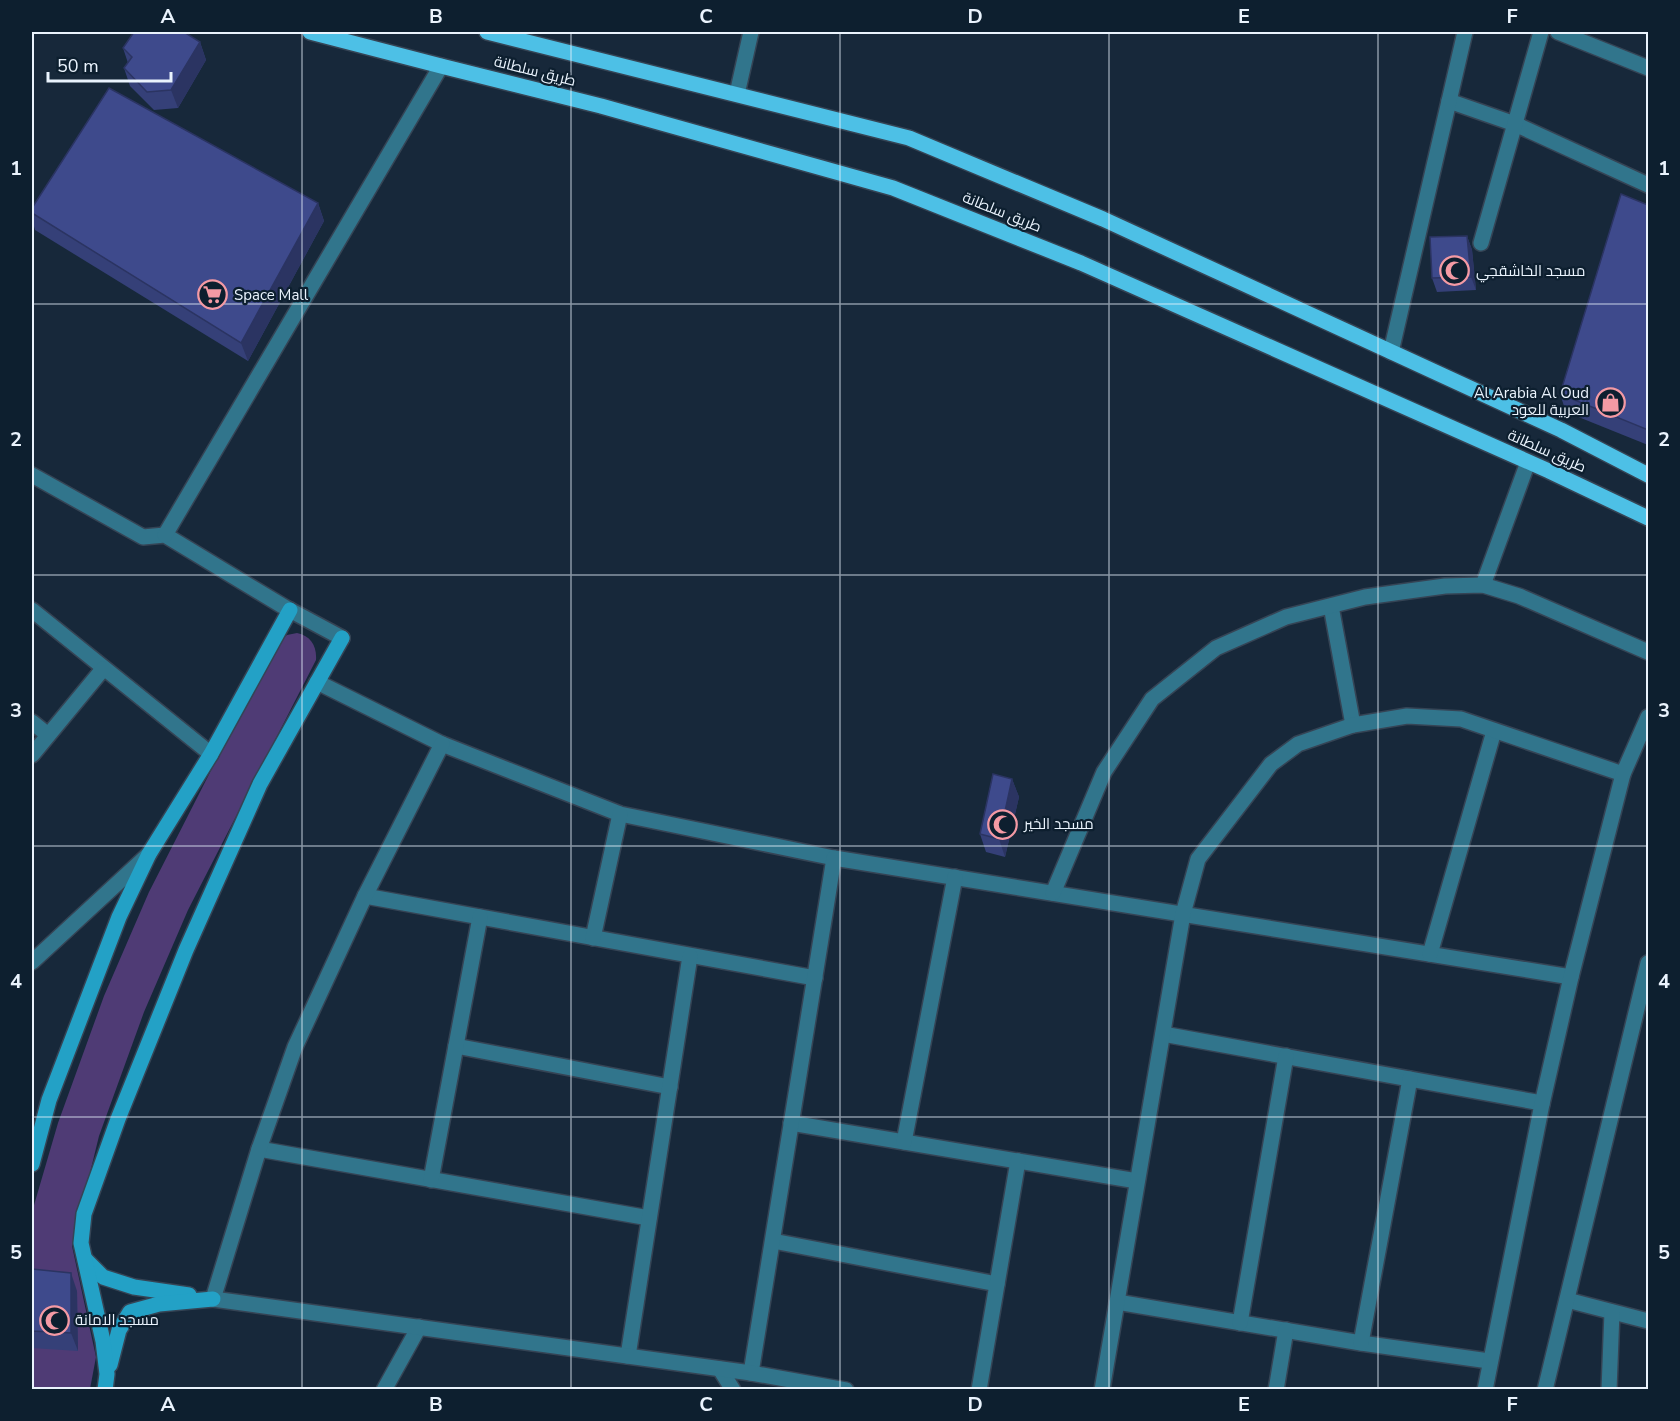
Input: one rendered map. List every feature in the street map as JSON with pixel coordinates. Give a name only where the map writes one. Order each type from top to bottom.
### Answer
[{"type":"main road","name":"طريق سلطانة","points":[[310,32],[601,106],[893,188],[1081,263],[1528,462],[1647,518]]},
{"type":"main road","name":"طريق سلطانة","points":[[487,32],[909,138],[1103,219],[1561,430],[1648,475]]},
{"type":"main road","points":[[32,1164],[49,1100],[119,917],[149,854],[211,754],[290,610]]},
{"type":"main road","points":[[108,1374],[104,1341],[81,1243],[84,1214],[118,1119],[186,950],[260,784],[342,638]]},
{"type":"main road","points":[[86,1260],[103,1277],[134,1287],[213,1299]]},
{"type":"main road","points":[[105,1389],[119,1330],[130,1312],[159,1304],[213,1299]]},
{"type":"street","points":[[737,94],[751,32]]},
{"type":"street","points":[[1391,352],[1466,32]]},
{"type":"street","points":[[1481,243],[1541,32]]},
{"type":"street","points":[[1558,32],[1648,68]]},
{"type":"street","points":[[165,535],[441,66]]},
{"type":"street","points":[[1449,101],[1515,124],[1648,185]]},
{"type":"street","points":[[1483,585],[1528,462]]},
{"type":"street","points":[[32,475],[143,537],[165,535],[290,610],[342,638]]},
{"type":"street","points":[[1053,893],[1104,772],[1152,699],[1216,648],[1286,617],[1377,595],[1445,586],[1483,585],[1519,596],[1648,652]]},
{"type":"street","points":[[1330,606],[1353,725]]},
{"type":"street","points":[[32,610],[211,754]]},
{"type":"street","points":[[32,755],[103,669]]},
{"type":"street","points":[[317,682],[442,744],[620,814],[834,858],[1571,977]]},
{"type":"street","points":[[1102,1389],[1183,914],[1198,859],[1271,764],[1299,744],[1353,725],[1407,716],[1461,719],[1623,774]]},
{"type":"street","points":[[32,722],[48,735]]},
{"type":"street","points":[[1485,1389],[1542,1104],[1571,977],[1623,774],[1647,723]]},
{"type":"street","points":[[1430,954],[1494,730]]},
{"type":"street","points":[[442,744],[365,896],[295,1047],[259,1149],[213,1299],[751,1373],[846,1389]]},
{"type":"street","points":[[593,938],[620,814]]},
{"type":"street","points":[[32,962],[149,854]]},
{"type":"street","points":[[751,1373],[834,858]]},
{"type":"street","points":[[904,1142],[955,877]]},
{"type":"street","points":[[365,896],[815,978]]},
{"type":"street","points":[[431,1180],[480,917]]},
{"type":"street","points":[[628,1356],[690,956]]},
{"type":"street","points":[[1545,1389],[1644,996],[1648,963]]},
{"type":"street","points":[[1163,1034],[1542,1104]]},
{"type":"street","points":[[456,1046],[670,1087]]},
{"type":"street","points":[[1240,1323],[1286,1056]]},
{"type":"street","points":[[1361,1343],[1410,1079]]},
{"type":"street","points":[[791,1123],[1137,1181]]},
{"type":"street","points":[[259,1149],[650,1218]]},
{"type":"street","points":[[979,1389],[1018,1161]]},
{"type":"street","points":[[772,1241],[997,1284]]},
{"type":"street","points":[[1567,1300],[1648,1321]]},
{"type":"street","points":[[1117,1302],[1361,1343],[1489,1361]]},
{"type":"street","points":[[1609,1389],[1612,1312]]},
{"type":"street","points":[[384,1389],[419,1327]]},
{"type":"street","points":[[1276,1389],[1286,1330]]},
{"type":"street","points":[[720,1369],[733,1389]]},
{"type":"shaded area","points":[[297,633],[312,642],[316,660],[188,910],[144,1012],[99,1136],[72,1246],[96,1357],[90,1389],[32,1390],[32,1212],[58,1123],[104,996],[149,892],[275,645],[287,635]]},
{"type":"building","points":[[134,32],[184,32],[200,42],[171,90],[147,92],[124,68],[132,57],[123,48]]},
{"type":"building","name":"Space Mall","points":[[109,88],[318,203],[241,343],[32,213],[32,208]]},
{"type":"building","points":[[1621,194],[1648,205],[1648,430],[1560,394]]},
{"type":"building","points":[[1467,236],[1471,277],[1432,278],[1430,237]]},
{"type":"building","points":[[993,774],[1012,779],[999,839],[980,834]]},
{"type":"building","name":"مسجد الامانة","points":[[32,1269],[71,1273],[71,1333],[32,1331]]},
{"type":"place","name":"مسجد الخاشقجي","points":[[1455,271]]},
{"type":"place","name":"Space Mall","points":[[213,295]]},
{"type":"place","name":"Al Arabia Al Oud العربية للعود","points":[[1610,402]]},
{"type":"place","name":"مسجد الخير","points":[[1003,824]]},
{"type":"place","name":"مسجد الامانة","points":[[54,1320]]}]
